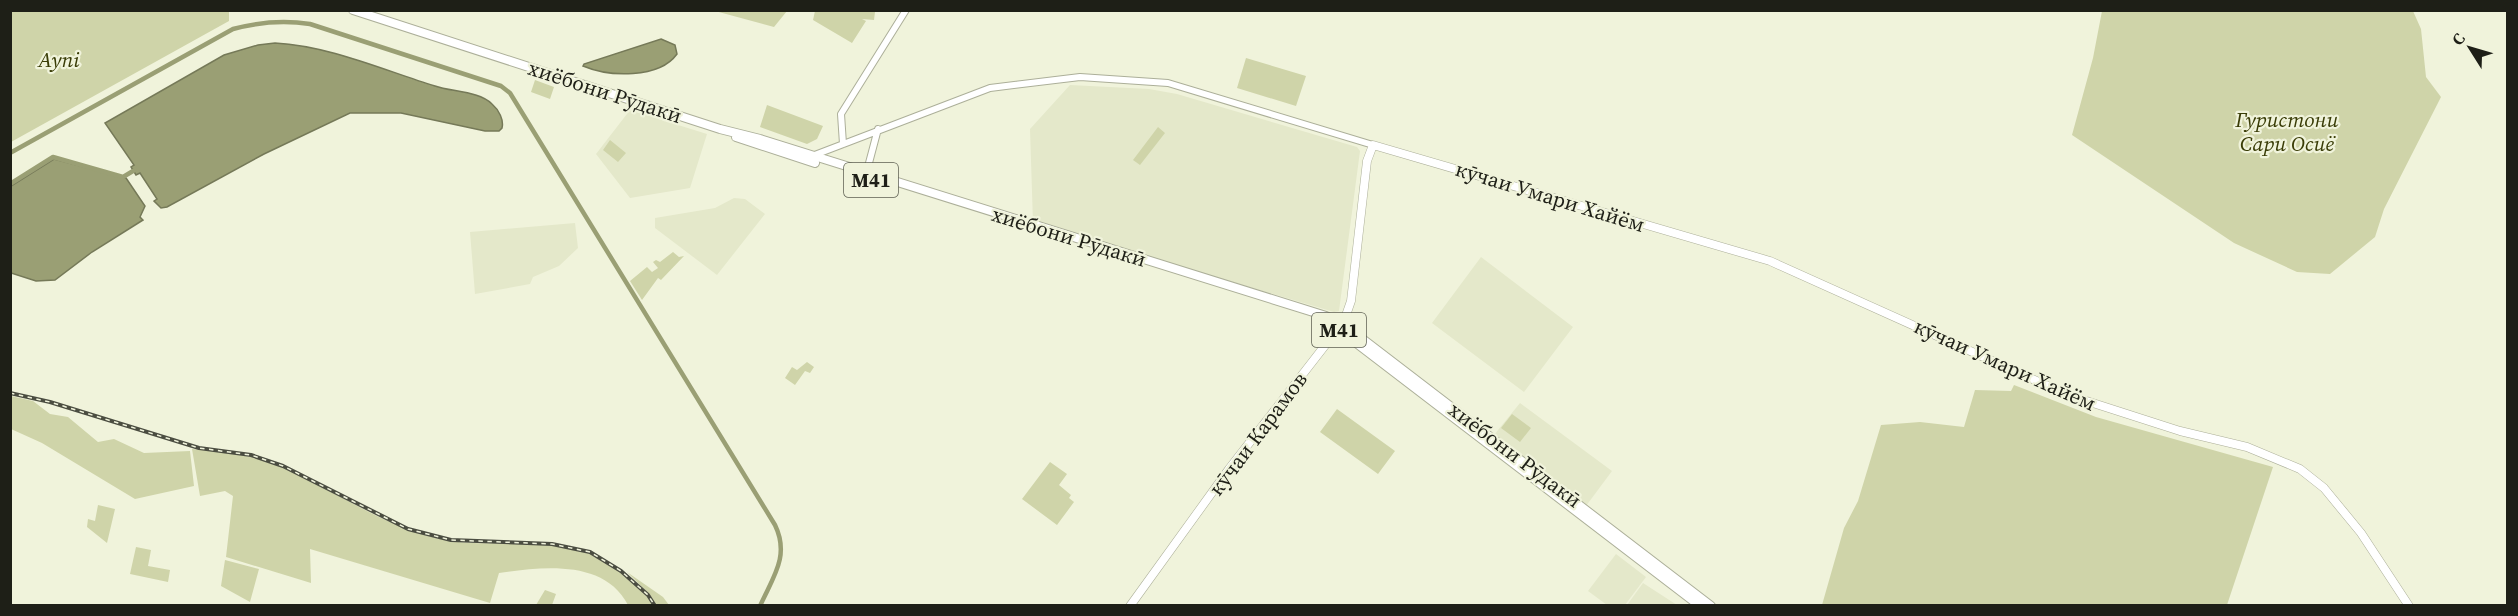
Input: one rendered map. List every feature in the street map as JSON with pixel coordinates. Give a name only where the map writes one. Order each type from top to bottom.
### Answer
[{"type":"highway","name":"хиёбони Рӯдакӣ","points":[[353,10],[720,129],[741,139],[807,158]]},
{"type":"highway","points":[[807,158],[866,176]]},
{"type":"highway","name":"M41","points":[[866,176],[1297,311],[1340,327],[1700,606]]},
{"type":"highway","name":"хиёбони Рӯдакӣ","points":[[1340,327],[1711,606]]},
{"type":"main road","name":"кӯчаи Карамов","points":[[1130,606],[1229,469],[1340,327],[1351,301],[1367,161],[1373,145]]},
{"type":"main road","name":"кӯчаи Умари Хайём","points":[[1373,145],[1770,261],[2101,408],[2241,446],[2300,469],[2324,488],[2361,533],[2409,606]]},
{"type":"street","points":[[843,144],[841,114],[906,10]]},
{"type":"street","name":"кӯчаи Умари Хайём","points":[[807,158],[990,88],[1080,76],[1168,83],[1373,145]]},
{"type":"street","points":[[866,176],[878,129]]},
{"type":"shaded area","points":[[661,39],[675,45],[677,54],[658,68],[633,74],[619,74],[583,66],[584,64]]},
{"type":"shaded area","points":[[275,43],[336,54],[435,86],[473,94],[487,100],[497,109],[502,118],[502,128],[499,131],[485,131],[401,113],[350,113],[264,154],[167,207],[161,208],[154,201],[157,199],[140,173],[136,175],[131,167],[134,165],[105,123],[224,55],[258,45]]},
{"type":"shaded area","points":[[1070,85],[1149,89],[1177,94],[1357,147],[1360,151],[1339,311],[1334,312],[1033,223],[1030,129]]},
{"type":"shaded area","points":[[630,110],[707,134],[690,188],[630,198],[596,154]]},
{"type":"shaded area","points":[[54,159],[126,178],[145,206],[140,217],[143,220],[92,252],[55,280],[36,281],[11,273],[11,186]]},
{"type":"shaded area","points":[[734,198],[745,199],[765,214],[717,275],[655,228],[655,218],[715,208]]},
{"type":"shaded area","points":[[575,223],[578,248],[559,266],[533,277],[530,284],[475,294],[470,232]]},
{"type":"shaded area","points":[[1481,257],[1573,327],[1524,392],[1432,323]]},
{"type":"shaded area","points":[[1520,403],[1612,471],[1586,506],[1494,435]]},
{"type":"shaded area","points":[[1616,554],[1646,577],[1625,605],[1607,605],[1588,591]]},
{"type":"shaded area","points":[[1643,583],[1677,605],[1627,605]]},
{"type":"green space","name":"Ayni","points":[[11,10],[229,10],[229,21],[11,142]]},
{"type":"green space","points":[[787,10],[774,27],[715,11]]},
{"type":"green space","points":[[815,11],[875,12],[874,20],[862,19],[866,21],[852,43],[813,20]]},
{"type":"green space","name":"Гуристони Сари Осиё","points":[[2102,11],[2413,11],[2421,29],[2426,77],[2441,97],[2384,209],[2375,237],[2330,274],[2297,272],[2234,243],[2072,135],[2093,58]]},
{"type":"green space","points":[[1246,58],[1306,76],[1296,106],[1237,88]]},
{"type":"green space","points":[[535,80],[554,87],[550,99],[531,92]]},
{"type":"green space","points":[[767,105],[823,126],[817,139],[807,144],[760,127]]},
{"type":"green space","points":[[1158,127],[1165,133],[1140,165],[1133,160]]},
{"type":"green space","points":[[610,140],[626,153],[618,162],[603,150]]},
{"type":"green space","points":[[673,252],[679,257],[684,256],[661,280],[658,278],[642,300],[630,281],[647,267],[652,272],[658,268],[653,262],[656,260],[660,262]]},
{"type":"green space","points":[[807,362],[814,367],[810,373],[805,371],[795,385],[785,378],[792,367],[797,370]]},
{"type":"green space","points":[[2014,385],[2096,417],[2273,467],[2227,605],[1822,605],[1844,528],[1858,501],[1881,425],[1920,422],[1964,427],[1975,390],[2011,391]]},
{"type":"green space","points":[[11,396],[33,401],[50,414],[68,417],[98,442],[114,439],[144,453],[190,451],[194,486],[135,499],[42,443],[11,429]]},
{"type":"green space","points":[[1337,409],[1395,451],[1378,474],[1320,432]]},
{"type":"green space","points":[[1512,414],[1531,428],[1520,442],[1501,428]]},
{"type":"green space","points":[[192,449],[239,455],[285,468],[386,520],[429,536],[468,543],[540,543],[574,548],[600,558],[617,569],[634,582],[653,605],[628,605],[617,590],[604,580],[588,573],[571,570],[552,568],[499,573],[490,603],[310,549],[311,583],[226,557],[233,496],[225,491],[200,496]]},
{"type":"green space","points":[[1050,462],[1067,474],[1059,485],[1071,495],[1069,498],[1074,502],[1057,525],[1022,499]]},
{"type":"green space","points":[[98,505],[115,509],[107,543],[87,527],[88,519],[95,521]]},
{"type":"green space","points":[[136,547],[151,550],[148,566],[170,570],[168,582],[130,574]]},
{"type":"green space","points":[[225,560],[259,569],[250,602],[221,586]]},
{"type":"green space","points":[[627,572],[663,597],[669,605],[656,605],[649,594]]},
{"type":"green space","points":[[545,590],[556,594],[552,605],[536,605]]},
{"type":"waterway","points":[[10,153],[233,29],[262,23],[310,24],[501,86],[510,93],[775,525],[781,547],[780,557],[760,606]]},
{"type":"waterway","points":[[10,184],[53,157],[123,177],[133,171]]},
{"type":"railway","points":[[10,393],[50,402],[199,448],[251,455],[283,466],[408,529],[451,540],[552,544],[590,552],[621,571],[648,595],[655,606]]}]
